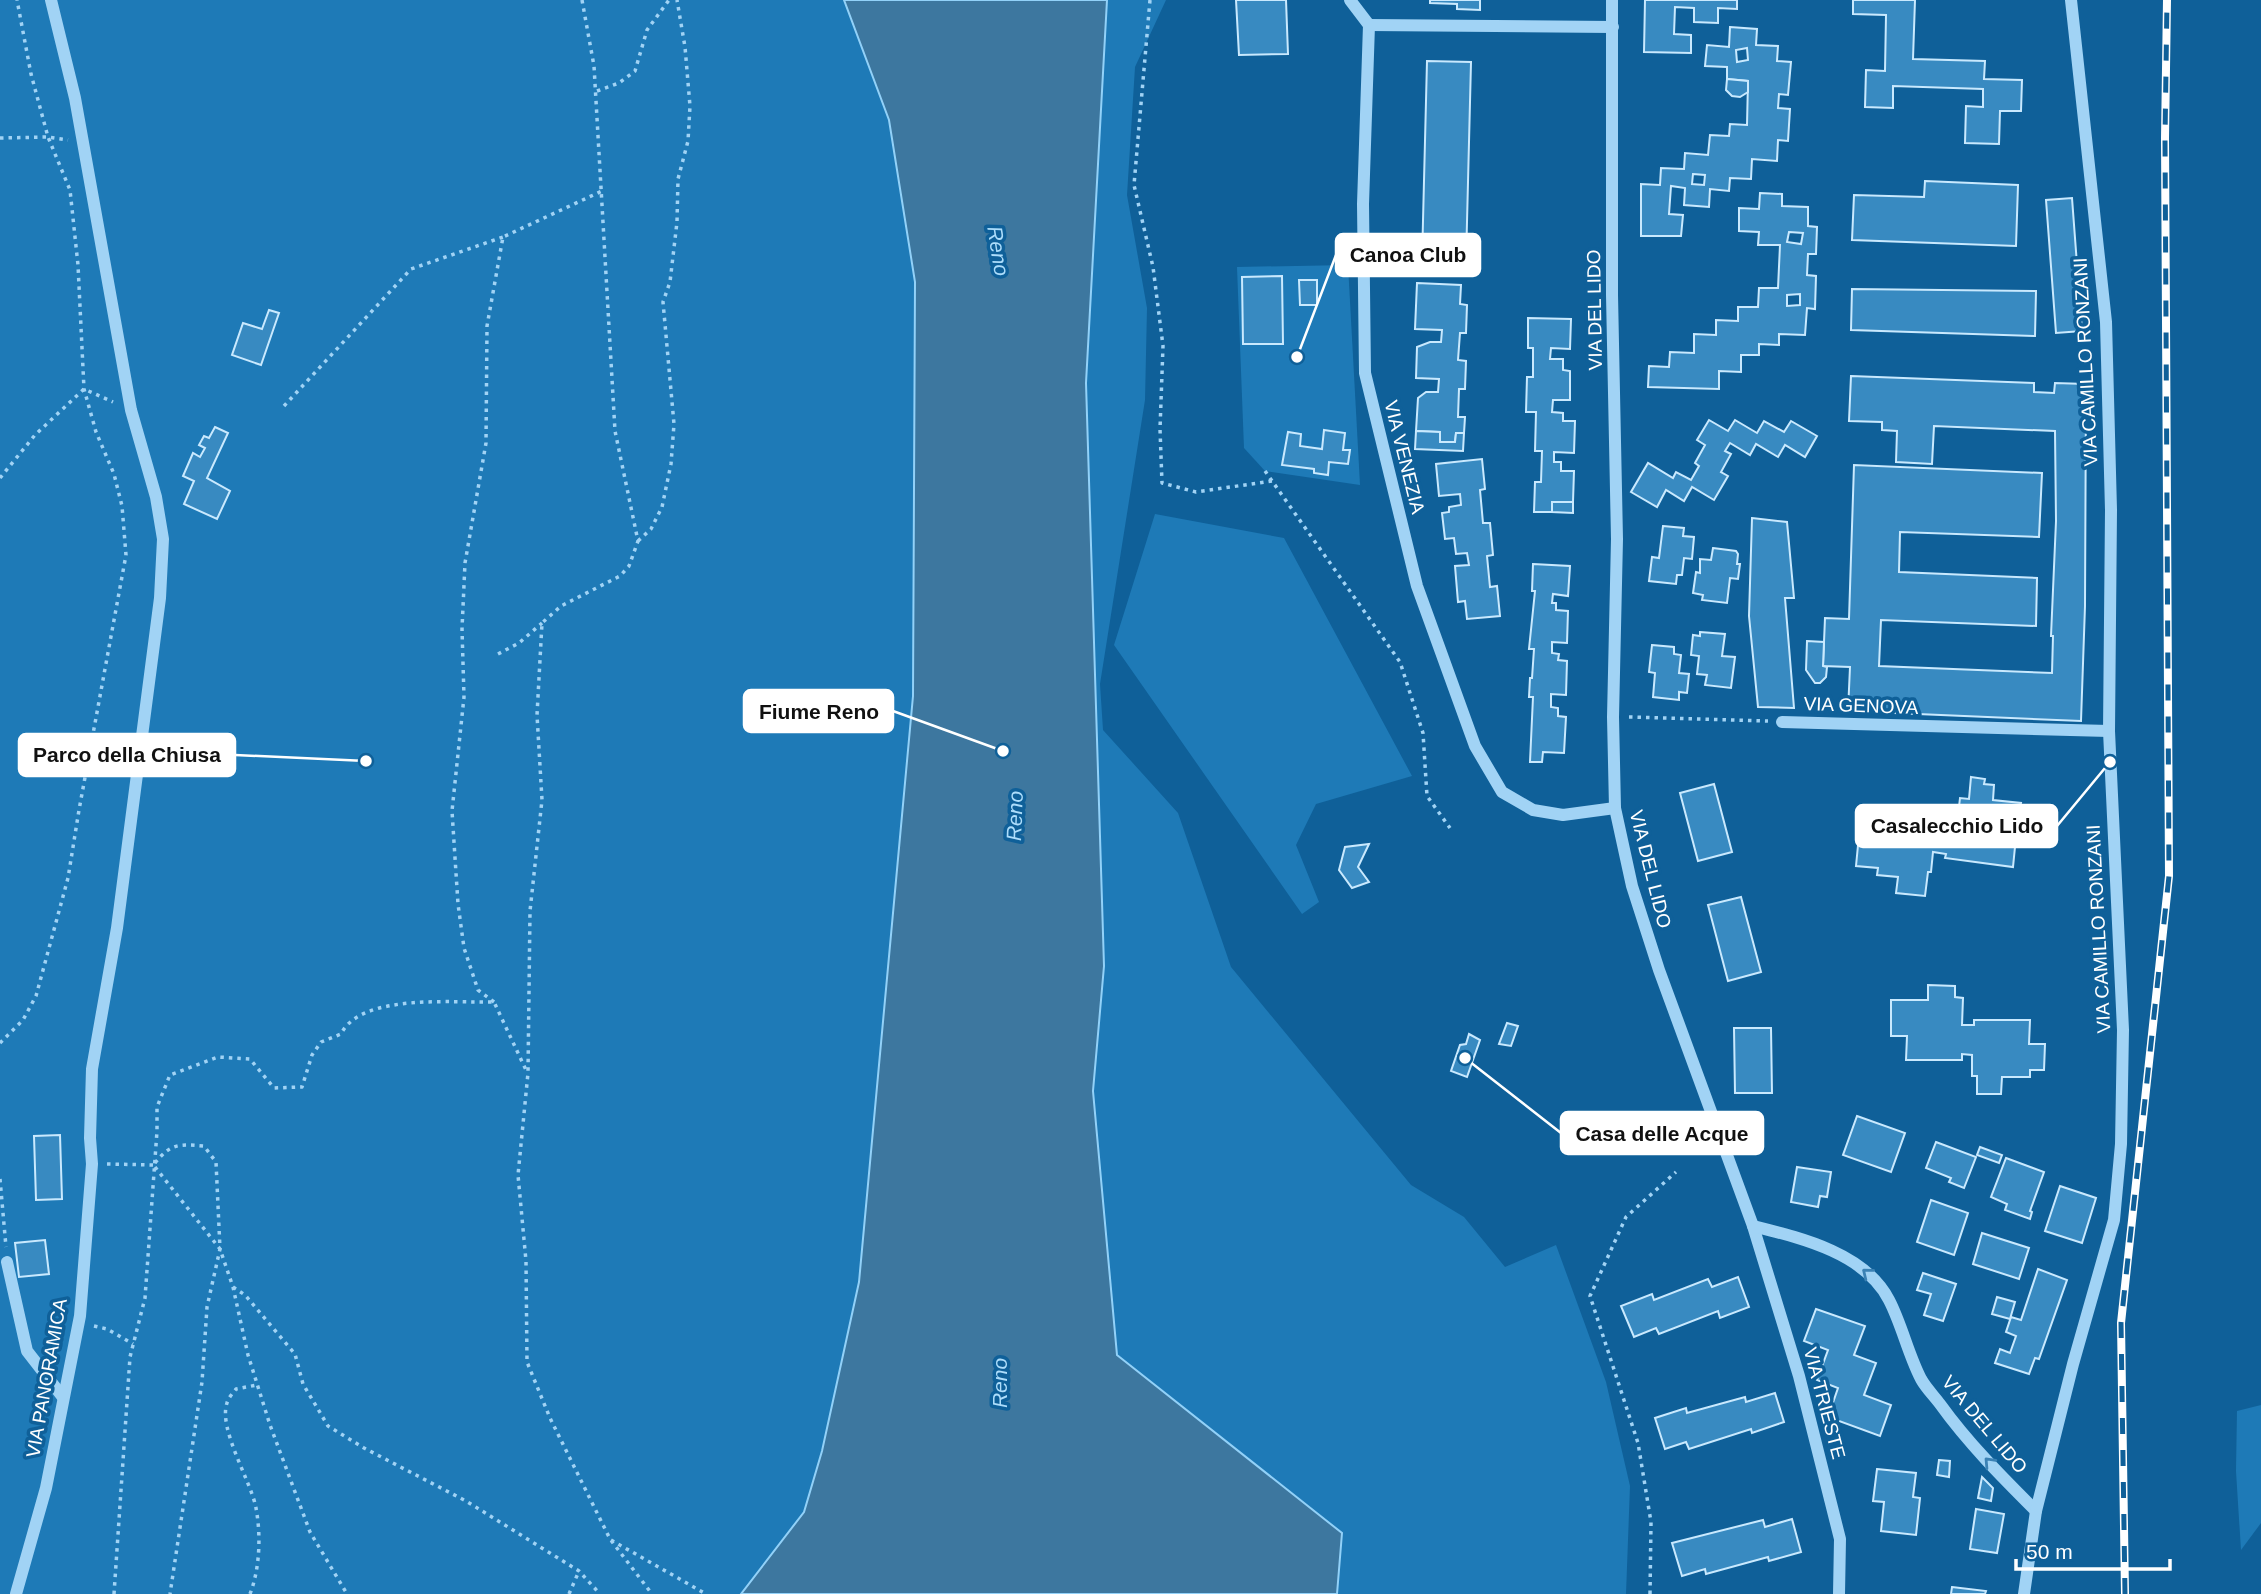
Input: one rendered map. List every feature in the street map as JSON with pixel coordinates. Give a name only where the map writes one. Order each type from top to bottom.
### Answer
[{"type":"street","name":"VIA PANORAMICA","points":[[16,1594],[46,1488],[78,1322],[92,1164],[92,1069],[117,929],[160,598],[163,539],[156,497],[131,410],[75,98],[51,0]]},
{"type":"street","points":[[1350,0],[1369,25],[1613,27]]},
{"type":"street","name":"VIA DEL LIDO","points":[[1612,0],[1612,295],[1617,540],[1613,717],[1615,808],[1632,886],[1659,970],[1753,1226],[1801,1238],[1838,1255],[1865,1270],[1881,1286],[1895,1312],[1921,1378],[1958,1429],[2036,1511]]},
{"type":"street","name":"VIA CAMILLO RONZANI","points":[[2024,1594],[2036,1511],[2073,1364],[2114,1220],[2121,1144],[2123,1030],[2109,731],[2111,510],[2106,322],[2071,0]]},
{"type":"street","name":"VIA VENEZIA","points":[[1369,25],[1363,204],[1365,373],[1417,586],[1475,746],[1502,792],[1533,810],[1563,815],[1615,808]]},
{"type":"street","name":"VIA GENOVA","points":[[1782,722],[2109,731]]},
{"type":"street","name":"VIA TRIESTE","points":[[1753,1226],[1799,1376],[1840,1539],[1839,1594]]},
{"type":"street","points":[[7,1262],[27,1351],[62,1396]]},
{"type":"path","points":[[0,1043],[23,1020],[36,996],[68,878],[127,555],[122,506],[114,474],[96,432],[83,389],[78,265],[70,190],[48,137],[31,74],[16,0]]},
{"type":"path","points":[[582,0],[596,92],[615,431],[638,541]]},
{"type":"path","points":[[596,92],[619,83],[635,71],[647,30],[669,0]]},
{"type":"path","points":[[498,654],[519,643],[561,606],[620,576],[629,566],[638,541],[650,529],[662,507],[671,464],[674,424],[663,302],[670,282],[677,222],[678,179],[688,141],[690,106],[685,47],[677,0]]},
{"type":"path","points":[[1150,0],[1134,185],[1153,267],[1163,346],[1160,429],[1162,483],[1196,492],[1272,481]]},
{"type":"path","points":[[0,138],[48,137]]},
{"type":"path","points":[[284,406],[411,269],[503,237],[602,191]]},
{"type":"path","points":[[503,237],[487,326],[486,443],[465,563],[462,629],[464,697],[452,811],[458,904],[464,948],[478,990],[494,1002],[528,1073]]},
{"type":"path","points":[[83,389],[131,410]]},
{"type":"path","points":[[0,478],[35,435],[83,389]]},
{"type":"path","points":[[1265,471],[1400,662],[1423,733],[1427,796],[1450,828]]},
{"type":"path","points":[[542,622],[537,715],[542,800],[530,911],[528,1073],[519,1175],[526,1261],[527,1362],[550,1418],[610,1539],[652,1594]]},
{"type":"path","name":"VIA GENOVA","points":[[1613,717],[1782,722]]},
{"type":"path","points":[[114,1594],[130,1357],[145,1298],[158,1131],[157,1107],[170,1075],[218,1057],[250,1059],[274,1088],[302,1087],[312,1055],[321,1042],[341,1034],[345,1025],[374,1009],[394,1004],[494,1002]]},
{"type":"path","points":[[154,1165],[166,1149],[184,1144],[204,1146],[216,1163],[219,1248],[208,1307],[202,1382],[170,1594]]},
{"type":"path","points":[[92,1164],[154,1165]]},
{"type":"path","points":[[154,1165],[219,1248],[233,1287],[257,1385],[270,1425],[310,1532],[347,1594]]},
{"type":"path","points":[[1650,1594],[1651,1522],[1638,1443],[1590,1296],[1626,1217],[1676,1172]]},
{"type":"path","points":[[0,1179],[7,1262]]},
{"type":"path","points":[[233,1287],[295,1354],[303,1384],[328,1426],[364,1448],[466,1501],[579,1571],[600,1594]]},
{"type":"path","points":[[78,1322],[107,1329],[133,1344]]},
{"type":"path","points":[[250,1594],[255,1582],[259,1555],[256,1507],[235,1452],[226,1416],[227,1403],[236,1389],[257,1385]]},
{"type":"path","points":[[610,1539],[706,1594]]},
{"type":"path","points":[[569,1594],[579,1571]]},
{"type":"shaded area","points":[[0,0],[1166,0],[1135,67],[1127,195],[1147,308],[1145,400],[1100,684],[1103,730],[1178,813],[1231,967],[1411,1185],[1464,1217],[1505,1267],[1556,1245],[1606,1382],[1630,1486],[1626,1594],[0,1594]]},
{"type":"shaded area","points":[[1348,265],[1360,485],[1265,471],[1244,448],[1237,267]]},
{"type":"shaded area","points":[[1155,514],[1284,538],[1412,776],[1316,804],[1296,845],[1319,902],[1302,914],[1114,645]]},
{"type":"shaded area","points":[[2261,1405],[2261,1523],[2241,1550],[2236,1471],[2237,1411]]},
{"type":"water","name":"Reno","points":[[844,0],[1107,0],[1086,383],[1104,966],[1093,1091],[1117,1355],[1342,1533],[1337,1594],[741,1594],[804,1512],[822,1451],[859,1282],[913,696],[915,282],[889,120]]},
{"type":"building","points":[[1236,0],[1286,0],[1288,54],[1239,55]]},
{"type":"building","points":[[1430,0],[1480,0],[1480,10],[1457,9],[1457,4],[1430,3]]},
{"type":"building","points":[[1645,0],[1737,0],[1737,9],[1718,8],[1718,23],[1694,22],[1694,8],[1675,7],[1674,34],[1691,35],[1691,53],[1644,52]]},
{"type":"building","points":[[1853,0],[1915,0],[1913,59],[1985,61],[1984,79],[2022,80],[2021,111],[2000,111],[1999,144],[1965,143],[1966,106],[1983,107],[1983,89],[1893,86],[1893,108],[1865,107],[1866,70],[1885,71],[1886,15],[1853,14]]},
{"type":"building","points":[[1730,27],[1757,29],[1756,45],[1778,46],[1777,61],[1791,62],[1788,95],[1779,94],[1778,108],[1790,109],[1788,141],[1778,140],[1777,161],[1752,159],[1751,179],[1730,178],[1729,191],[1710,189],[1709,207],[1684,205],[1685,188],[1671,186],[1669,214],[1683,215],[1681,236],[1641,236],[1641,184],[1660,185],[1661,168],[1684,169],[1685,153],[1708,155],[1710,135],[1729,136],[1730,124],[1747,125],[1748,81],[1727,79],[1727,67],[1705,66],[1707,45],[1729,47]],"holes":[[[1747,48],[1748,60],[1737,62],[1736,50]],[[1693,174],[1705,175],[1704,185],[1692,184]]]},
{"type":"building","points":[[1427,61],[1471,62],[1466,262],[1422,261]]},
{"type":"building","points":[[1727,79],[1748,81],[1748,92],[1740,97],[1732,96],[1726,90]]},
{"type":"building","points":[[1925,181],[2018,185],[2016,246],[1852,240],[1854,195],[1924,197]]},
{"type":"building","points":[[1760,193],[1782,194],[1782,206],[1808,207],[1808,226],[1817,227],[1816,254],[1808,254],[1807,275],[1816,276],[1815,309],[1807,308],[1805,335],[1779,334],[1779,345],[1759,344],[1759,355],[1741,355],[1741,372],[1719,371],[1719,389],[1648,387],[1649,366],[1669,367],[1670,352],[1694,353],[1694,334],[1716,335],[1716,320],[1738,321],[1738,307],[1758,307],[1759,288],[1778,288],[1780,245],[1758,245],[1759,232],[1739,231],[1739,208],[1759,209]],"holes":[[[1789,232],[1803,233],[1801,244],[1787,242]],[[1800,294],[1800,305],[1787,306],[1787,295]]]},
{"type":"building","points":[[2072,198],[2082,331],[2056,333],[2046,200]]},
{"type":"building","points":[[1282,276],[1283,344],[1243,344],[1242,277]]},
{"type":"building","points":[[1299,280],[1317,280],[1317,305],[1300,305]]},
{"type":"building","points":[[1417,283],[1461,285],[1460,304],[1467,305],[1466,333],[1460,333],[1458,360],[1466,361],[1465,389],[1459,389],[1458,417],[1465,417],[1464,433],[1456,433],[1455,442],[1440,442],[1440,432],[1416,431],[1418,398],[1426,392],[1438,392],[1439,379],[1416,378],[1417,347],[1430,342],[1441,342],[1442,330],[1415,329]]},
{"type":"building","points":[[1852,289],[2036,291],[2035,336],[1851,330]]},
{"type":"building","points":[[269,310],[279,313],[261,365],[232,355],[243,323],[262,329]]},
{"type":"building","points":[[1528,318],[1571,319],[1570,349],[1551,348],[1550,359],[1563,359],[1563,370],[1570,371],[1570,400],[1553,400],[1552,412],[1563,413],[1563,421],[1575,421],[1574,453],[1554,452],[1554,462],[1561,462],[1561,471],[1574,471],[1573,502],[1552,502],[1552,512],[1534,512],[1535,482],[1541,482],[1542,451],[1535,451],[1536,412],[1526,412],[1527,377],[1533,377],[1533,348],[1528,348]]},
{"type":"building","points":[[1851,376],[2034,383],[2034,392],[2054,393],[2055,383],[2086,384],[2085,606],[2081,721],[1848,711],[1850,667],[1823,666],[1825,618],[1849,619],[1854,465],[2042,473],[2039,537],[1900,532],[1899,572],[2037,578],[2036,626],[1881,620],[1879,666],[2052,673],[2056,521],[2055,431],[1934,426],[1932,464],[1896,462],[1897,431],[1882,430],[1882,422],[1849,421]]},
{"type":"building","points":[[1709,420],[1728,431],[1735,420],[1757,433],[1764,421],[1784,432],[1791,421],[1817,436],[1805,457],[1785,445],[1778,457],[1756,444],[1750,455],[1730,443],[1725,451],[1731,454],[1721,472],[1728,476],[1714,500],[1692,487],[1684,501],[1666,490],[1657,507],[1631,492],[1648,463],[1673,478],[1676,472],[1691,480],[1699,466],[1695,463],[1705,445],[1697,440]]},
{"type":"building","points":[[215,427],[228,433],[207,478],[230,491],[217,519],[184,504],[194,481],[183,476],[193,453],[200,457],[205,448],[199,445],[204,436],[209,438]]},
{"type":"building","points":[[1324,430],[1345,433],[1343,450],[1350,450],[1348,464],[1329,462],[1328,475],[1314,473],[1314,469],[1282,465],[1288,432],[1301,434],[1300,446],[1322,449]]},
{"type":"building","points":[[1416,431],[1440,432],[1440,442],[1455,442],[1456,433],[1464,433],[1463,451],[1415,449]]},
{"type":"building","points":[[1482,459],[1485,489],[1480,490],[1483,523],[1490,523],[1493,555],[1487,556],[1490,587],[1497,586],[1500,616],[1467,619],[1465,601],[1458,602],[1455,566],[1469,565],[1467,553],[1456,554],[1454,538],[1445,539],[1442,513],[1449,512],[1449,507],[1461,505],[1460,494],[1439,496],[1436,464]]},
{"type":"building","points":[[1552,502],[1573,502],[1573,513],[1552,512]]},
{"type":"building","points":[[1752,518],[1787,522],[1794,598],[1785,598],[1794,708],[1758,707],[1749,616]]},
{"type":"building","points":[[1663,526],[1684,528],[1683,536],[1694,537],[1692,559],[1684,558],[1682,575],[1677,575],[1676,584],[1649,581],[1652,557],[1659,558]]},
{"type":"building","points":[[1713,548],[1736,551],[1738,554],[1738,579],[1730,578],[1727,603],[1702,600],[1703,595],[1693,593],[1696,572],[1700,573],[1700,559],[1711,560]]},
{"type":"building","points":[[1533,564],[1570,566],[1568,596],[1553,594],[1552,603],[1556,603],[1556,610],[1568,611],[1567,643],[1552,642],[1552,653],[1559,654],[1558,660],[1567,661],[1566,695],[1551,694],[1551,707],[1558,708],[1558,716],[1566,717],[1564,753],[1543,752],[1542,762],[1530,762],[1533,697],[1529,697],[1534,649],[1529,649],[1535,591],[1532,591]]},
{"type":"building","points":[[1700,632],[1725,634],[1722,656],[1735,657],[1731,688],[1705,685],[1707,675],[1697,674],[1699,656],[1691,655],[1693,635],[1700,636]]},
{"type":"building","points":[[1807,641],[1824,642],[1823,666],[1827,667],[1826,677],[1820,683],[1815,683],[1806,670]]},
{"type":"building","points":[[1652,645],[1674,647],[1674,654],[1681,655],[1679,673],[1689,674],[1687,693],[1679,692],[1679,700],[1653,697],[1655,673],[1649,672]]},
{"type":"building","points":[[1971,777],[1985,779],[1984,784],[1994,785],[1993,800],[2021,803],[2019,813],[2033,814],[2031,839],[2016,837],[2013,867],[1945,858],[1946,854],[1933,852],[1925,896],[1896,893],[1898,877],[1877,875],[1878,868],[1856,866],[1859,835],[1879,837],[1881,813],[1957,824],[1960,798],[1969,799]]},
{"type":"building","points":[[1714,784],[1732,852],[1698,861],[1680,793]]},
{"type":"building","points":[[1369,844],[1358,867],[1369,882],[1352,888],[1339,870],[1345,847]]},
{"type":"building","points":[[1741,897],[1761,972],[1728,981],[1708,905]]},
{"type":"building","points":[[1928,985],[1955,986],[1955,997],[1963,998],[1962,1025],[1974,1025],[1974,1020],[2030,1020],[2029,1044],[2045,1044],[2044,1070],[2030,1070],[2030,1077],[2002,1077],[2001,1094],[1977,1094],[1977,1076],[1972,1076],[1972,1055],[1962,1054],[1962,1060],[1906,1060],[1907,1036],[1891,1036],[1891,1000],[1928,1000]]},
{"type":"building","points":[[1507,1023],[1518,1026],[1511,1046],[1499,1044]]},
{"type":"building","points":[[1734,1028],[1771,1028],[1772,1093],[1735,1093]]},
{"type":"building","points":[[1469,1034],[1480,1040],[1467,1077],[1451,1071],[1460,1045],[1466,1044]]},
{"type":"building","points":[[1857,1116],[1905,1133],[1891,1172],[1843,1155]]},
{"type":"building","points":[[60,1135],[62,1199],[36,1200],[34,1136]]},
{"type":"building","points":[[1936,1142],[1976,1157],[1964,1188],[1949,1182],[1951,1178],[1926,1168]]},
{"type":"building","points":[[1980,1147],[2002,1155],[1999,1163],[1977,1155]]},
{"type":"building","points":[[2006,1158],[2044,1172],[2030,1211],[2030,1219],[2005,1210],[2007,1204],[1991,1197]]},
{"type":"building","points":[[1797,1167],[1831,1172],[1827,1197],[1820,1196],[1818,1207],[1791,1202]]},
{"type":"building","points":[[2060,1186],[2096,1198],[2082,1243],[2045,1231]]},
{"type":"building","points":[[1931,1200],[1968,1213],[1954,1255],[1917,1242]]},
{"type":"building","points":[[1982,1233],[2029,1248],[2019,1279],[1973,1264]]},
{"type":"building","points":[[45,1240],[49,1274],[19,1277],[15,1243]]},
{"type":"building","points":[[2038,1269],[2067,1280],[2039,1359],[2035,1358],[2029,1374],[1995,1363],[2000,1349],[2010,1353],[2016,1336],[2006,1332],[2011,1317],[2021,1320]]},
{"type":"building","points":[[1923,1273],[1956,1284],[1943,1321],[1924,1315],[1931,1294],[1917,1290]]},
{"type":"building","points":[[1738,1277],[1749,1307],[1720,1318],[1718,1311],[1659,1334],[1656,1328],[1634,1337],[1621,1306],[1652,1294],[1654,1300],[1708,1279],[1712,1287]]},
{"type":"building","points":[[1997,1297],[2015,1302],[2010,1319],[1992,1314]]},
{"type":"building","points":[[1816,1309],[1865,1326],[1854,1355],[1876,1363],[1864,1395],[1891,1405],[1880,1436],[1828,1417],[1838,1388],[1817,1380],[1828,1350],[1804,1341]]},
{"type":"building","points":[[1775,1393],[1784,1422],[1752,1433],[1751,1429],[1689,1449],[1686,1442],[1665,1449],[1655,1418],[1686,1408],[1687,1413],[1745,1397],[1746,1402]]},
{"type":"building","points":[[1939,1460],[1950,1461],[1949,1477],[1937,1475]]},
{"type":"building","points":[[1877,1469],[1916,1473],[1913,1497],[1920,1498],[1916,1535],[1881,1531],[1884,1502],[1873,1501]]},
{"type":"building","points":[[1982,1477],[1993,1488],[1991,1501],[1978,1498]]},
{"type":"building","points":[[1976,1509],[2004,1514],[1997,1553],[1970,1549]]},
{"type":"building","points":[[1792,1519],[1801,1552],[1769,1561],[1768,1557],[1706,1574],[1705,1569],[1682,1576],[1672,1543],[1763,1520],[1765,1527]]},
{"type":"building","points":[[1952,1587],[1986,1591],[1985,1594],[1951,1594]]},
{"type":"railway","points":[[2125,1594],[2121,1323],[2169,876],[2165,138],[2167,0]]},
{"type":"place","name":"Canoa Club","points":[[1297,357]]},
{"type":"place","name":"Fiume Reno","points":[[1003,751]]},
{"type":"place","name":"Parco della Chiusa","points":[[366,761]]},
{"type":"place","name":"Casalecchio Lido","points":[[2110,762]]},
{"type":"place","name":"Casa delle Acque","points":[[1465,1058]]}]
